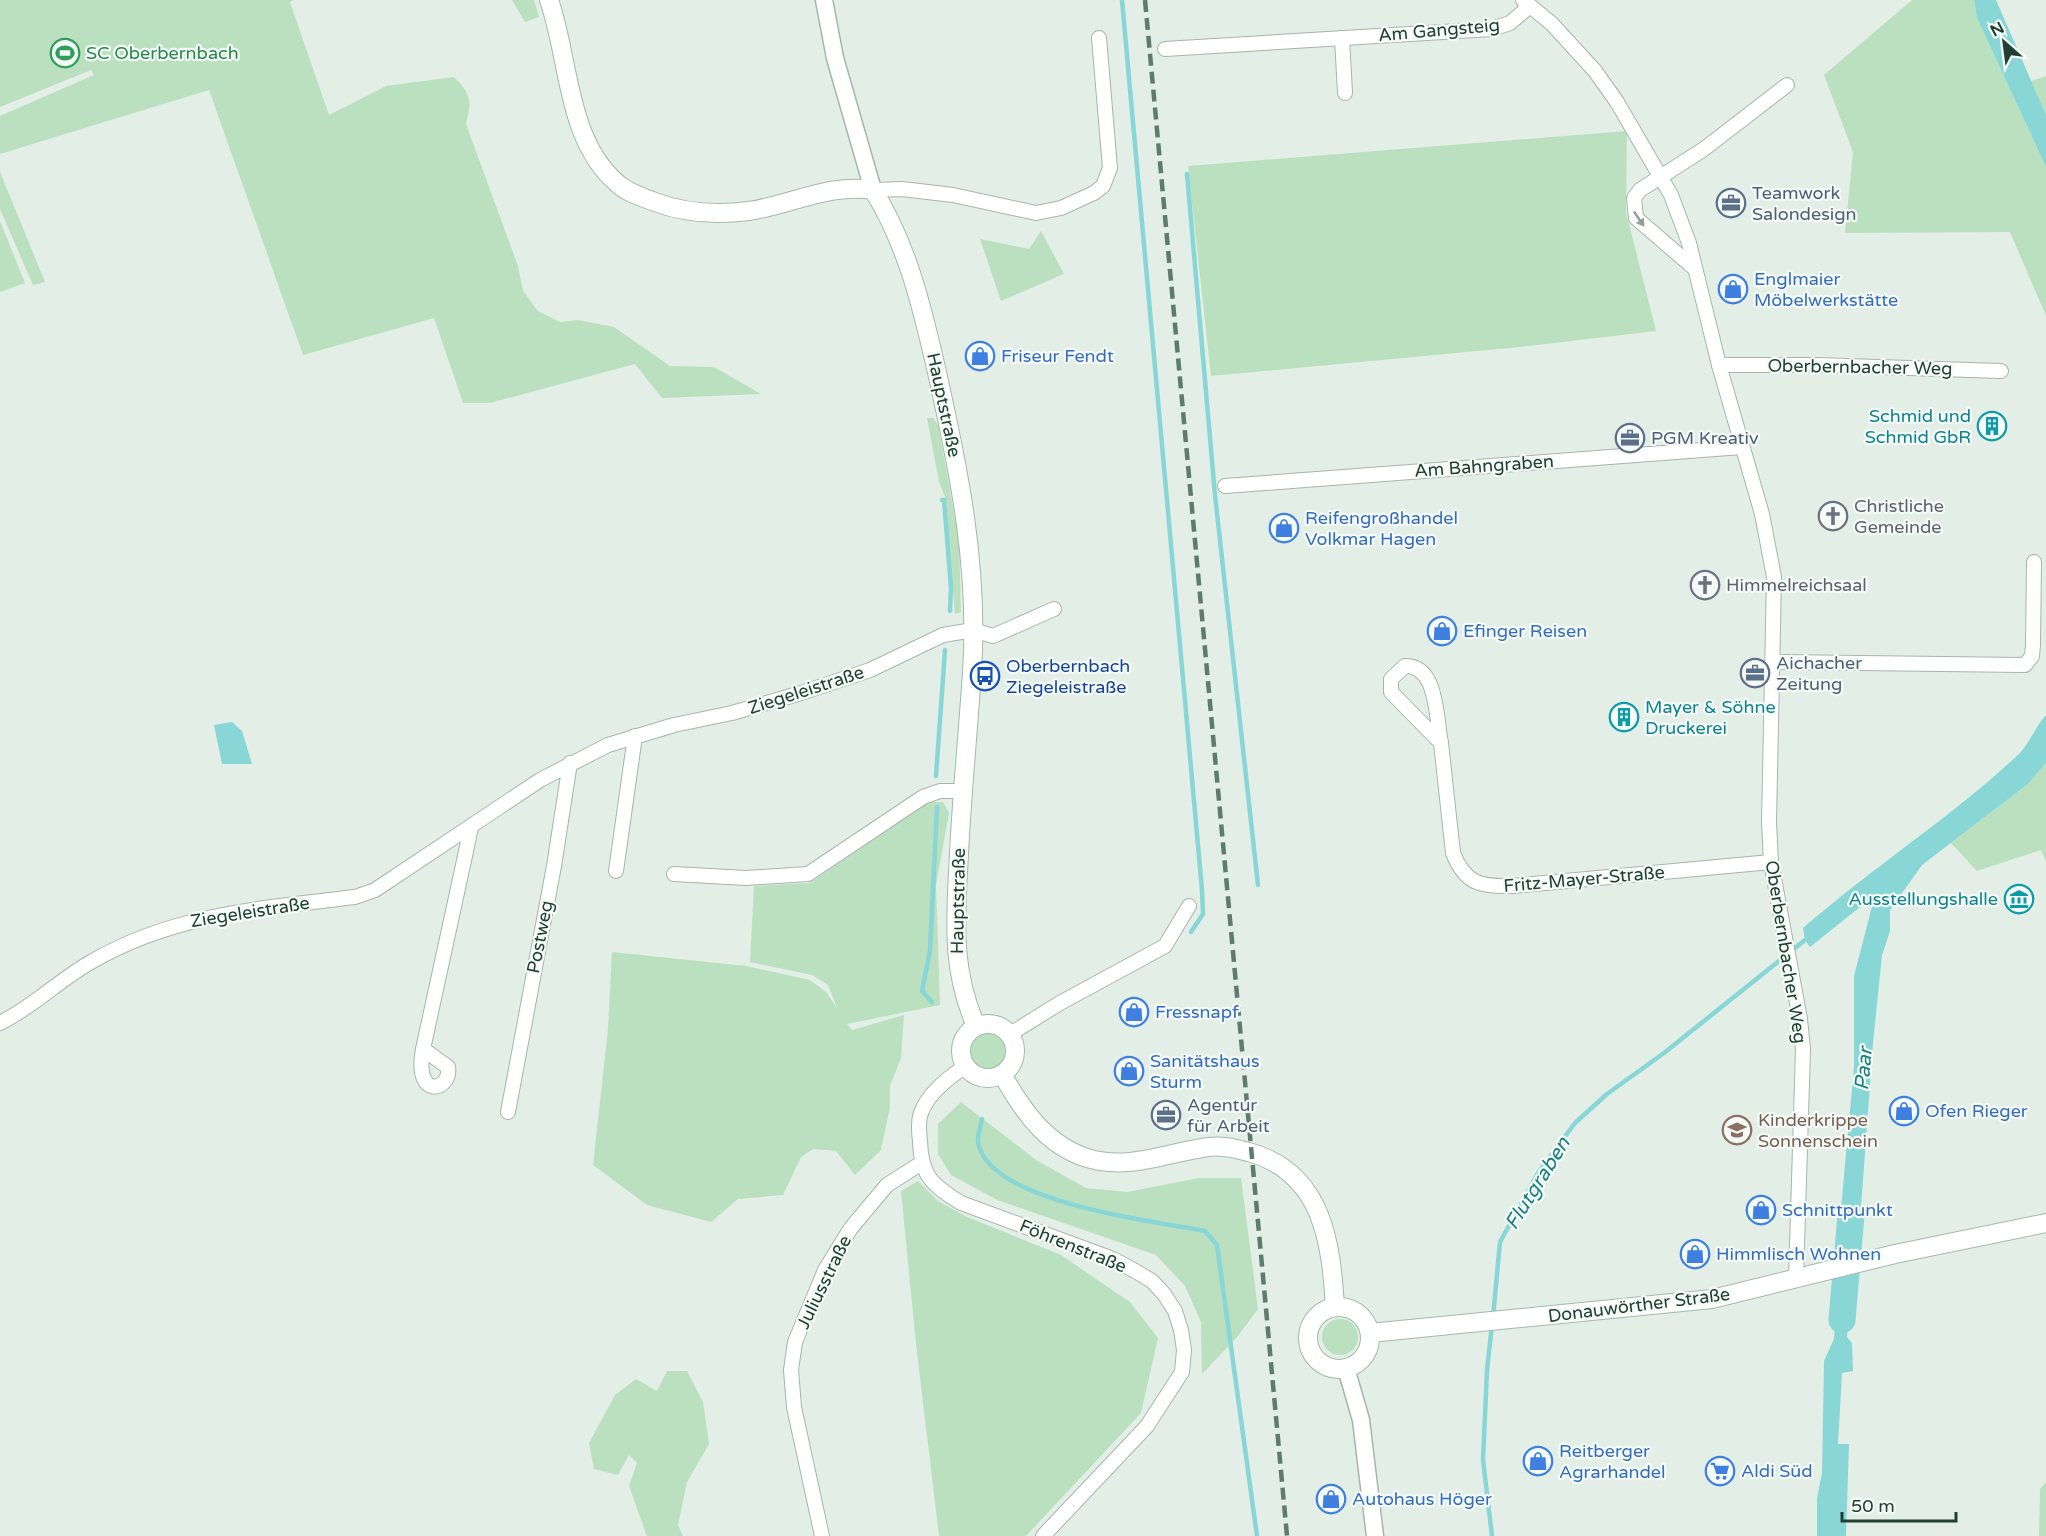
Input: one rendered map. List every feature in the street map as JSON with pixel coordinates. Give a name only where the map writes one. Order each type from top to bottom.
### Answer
[{"type":"main road","points":[[549,0],[585,138],[600,166],[620,186],[664,205],[707,213],[747,211],[836,189],[854,187],[873,190]]},
{"type":"main road","name":"Hauptstraße","points":[[873,190],[891,220],[918,296],[943,401],[967,521],[973,573],[973,630],[955,944],[962,991],[976,1026]]},
{"type":"main road","points":[[995,1024],[1010,1034],[1016,1052],[1014,1061],[1002,1074],[984,1078],[976,1075],[966,1066],[961,1055],[961,1046],[969,1031],[976,1026],[995,1024]]},
{"type":"main road","points":[[1002,1074],[1015,1097],[1039,1128],[1058,1145],[1088,1158],[1124,1163],[1159,1159],[1212,1146],[1234,1148],[1264,1156],[1285,1169],[1307,1191],[1318,1210],[1331,1264],[1335,1307]]},
{"type":"main road","name":"Donauwörther Straße","points":[[1370,1333],[1712,1299],[1895,1254],[2046,1223]]},
{"type":"main road","points":[[1335,1307],[1351,1309],[1359,1314],[1366,1321],[1370,1333],[1368,1350],[1362,1358],[1346,1368],[1335,1368],[1317,1358],[1308,1339],[1314,1320],[1322,1312],[1335,1307]]},
{"type":"street","name":"Hauptstraße","points":[[824,0],[835,58],[873,190]]},
{"type":"street","name":"Am Gangsteig","points":[[1166,49],[1492,29],[1510,23],[1527,3]]},
{"type":"street","name":"Oberbernbacher Weg","points":[[1527,3],[1552,24],[1595,71],[1617,102],[1662,176],[1681,218],[1772,555],[1774,662],[1769,822],[1771,862],[1781,930],[1800,1019],[1803,1082],[1796,1279]]},
{"type":"street","points":[[873,190],[902,189],[953,195],[1036,213],[1061,208],[1094,193],[1103,186],[1110,168],[1099,38]]},
{"type":"street","points":[[1342,38],[1345,93]]},
{"type":"street","points":[[1694,268],[1636,218],[1633,207],[1634,198],[1641,190],[1704,149],[1787,85]]},
{"type":"street","name":"Oberbernbacher Weg","points":[[1719,365],[1817,365],[2001,371]]},
{"type":"street","name":"Am Bahngraben","points":[[1226,486],[1742,447]]},
{"type":"street","points":[[1774,662],[2025,664],[2032,656],[2033,645],[2034,562]]},
{"type":"street","points":[[973,630],[993,636],[1054,609]]},
{"type":"street","name":"Ziegeleistraße","points":[[0,1023],[91,962],[146,935],[204,917],[365,895],[382,887],[518,793],[570,763],[635,736],[793,696],[870,670],[943,635],[973,630]]},
{"type":"street","name":"Fritz-Mayer-Straße","points":[[1441,743],[1394,698],[1391,679],[1399,669],[1405,666],[1418,668],[1428,677],[1441,743],[1453,853],[1458,867],[1468,878],[1479,884],[1512,885],[1771,862]]},
{"type":"street","points":[[616,871],[635,736]]},
{"type":"street","name":"Postweg","points":[[508,1112],[554,866],[570,763]]},
{"type":"street","points":[[674,874],[746,878],[808,874],[923,797],[940,791],[962,791]]},
{"type":"street","points":[[423,1050],[471,827]]},
{"type":"street","points":[[1010,1034],[1060,1003],[1166,946],[1189,906]]},
{"type":"street","points":[[920,1164],[921,1113],[945,1080],[966,1066]]},
{"type":"street","name":"Juliusstraße","points":[[822,1536],[794,1407],[791,1370],[795,1342],[825,1270],[851,1228],[886,1185],[920,1164]]},
{"type":"street","name":"Föhrenstraße","points":[[920,1164],[942,1191],[961,1203],[1113,1259],[1152,1281],[1175,1311],[1184,1350],[1182,1372],[1147,1426],[1043,1536]]},
{"type":"street","points":[[1346,1368],[1361,1420],[1375,1536]]},
{"type":"green space","points":[[0,0],[294,0],[290,2],[329,115],[386,86],[454,77],[469,98],[466,124],[518,266],[523,291],[538,311],[560,322],[578,320],[614,327],[670,366],[714,367],[761,394],[662,398],[635,364],[490,403],[463,403],[434,318],[303,355],[209,90],[0,154],[0,116],[94,75],[91,70],[0,107]]},
{"type":"green space","points":[[512,0],[534,0],[539,17],[525,22]]},
{"type":"green space","points":[[1912,0],[1974,0],[1977,18],[2046,167],[2046,316],[2010,232],[1845,233],[1853,152],[1824,75]]},
{"type":"green space","points":[[2046,76],[2046,115],[2031,81]]},
{"type":"green space","points":[[1627,131],[1626,212],[1656,331],[1520,347],[1211,376],[1188,166]]},
{"type":"green space","points":[[0,172],[45,282],[33,285],[0,209]]},
{"type":"green space","points":[[0,221],[25,283],[0,292]]},
{"type":"green space","points":[[1041,231],[1064,274],[1001,301],[980,239],[1029,249]]},
{"type":"green space","points":[[927,418],[933,418],[938,425],[959,540],[961,612],[955,614],[945,497],[939,482]]},
{"type":"green space","points":[[2046,763],[2046,862],[2041,850],[1977,871],[1951,843],[2028,784]]},
{"type":"green space","points":[[929,802],[943,802],[949,813],[936,885],[940,1005],[847,1024],[852,1030],[904,1015],[901,1058],[890,1086],[890,1107],[881,1150],[855,1175],[836,1151],[813,1149],[801,1157],[783,1195],[738,1199],[711,1222],[647,1205],[593,1165],[608,1029],[612,952],[746,966],[810,980],[826,992],[837,1008],[828,985],[812,975],[750,962],[754,886],[810,883]]},
{"type":"green space","points":[[988,1031],[996,1032],[1002,1037],[1007,1043],[1007,1059],[1002,1065],[996,1070],[988,1071],[980,1070],[974,1065],[969,1059],[968,1051],[969,1043],[974,1037],[980,1032]]},
{"type":"green space","points":[[961,1102],[1036,1160],[1086,1188],[1127,1192],[1199,1178],[1241,1178],[1258,1309],[1238,1336],[1202,1374],[1201,1322],[1185,1286],[1156,1255],[997,1200],[951,1175],[938,1154],[938,1124]]},
{"type":"green space","points":[[918,1181],[938,1201],[965,1216],[1061,1255],[1130,1302],[1158,1338],[1141,1413],[1026,1536],[939,1536],[916,1344],[901,1191]]},
{"type":"green space","points":[[1340,1319],[1353,1324],[1358,1337],[1353,1350],[1340,1355],[1327,1350],[1322,1337],[1327,1324]]},
{"type":"green space","points":[[667,1371],[687,1371],[703,1402],[709,1444],[687,1482],[678,1525],[683,1536],[647,1536],[629,1486],[637,1463],[629,1455],[618,1475],[594,1469],[589,1443],[615,1395],[636,1379],[657,1391]]},
{"type":"green space","points":[[2046,1482],[2046,1536],[2039,1536],[2040,1489]]},
{"type":"water","points":[[1974,0],[1996,0],[2046,115],[2046,167],[1977,18]]},
{"type":"water","points":[[2046,715],[2046,763],[2028,784],[1922,865],[1890,910],[1890,931],[1882,955],[1873,1043],[1858,1248],[1837,1252],[1854,1067],[1854,976],[1875,895],[1810,947],[1805,940],[1803,928],[1994,776],[2020,753]]},
{"type":"water","points":[[232,722],[242,731],[252,764],[222,764],[214,725]]},
{"type":"water","points":[[1852,1283],[1847,1337],[1852,1343],[1853,1371],[1842,1373],[1838,1444],[1849,1444],[1846,1536],[1817,1536],[1817,1498],[1822,1473],[1824,1361],[1834,1339],[1838,1287]]},
{"type":"waterway","points":[[1122,0],[1202,890],[1203,914],[1191,932]]},
{"type":"waterway","points":[[1187,174],[1215,495],[1258,885]]},
{"type":"waterway","points":[[942,500],[944,500],[951,588],[950,611]]},
{"type":"waterway","points":[[936,776],[945,650]]},
{"type":"waterway","points":[[932,1002],[922,991],[930,951],[937,807]]},
{"type":"waterway","name":"Flutgraben","points":[[1493,1317],[1500,1242],[1538,1173],[1575,1123],[1607,1094],[1664,1053],[1805,940]]},
{"type":"waterway","points":[[982,1119],[978,1142],[989,1163],[1011,1180],[1041,1194],[1076,1206],[1205,1231],[1217,1245],[1257,1536]]},
{"type":"waterway","name":"Paar","points":[[1842,1320],[1851,1215]]},
{"type":"waterway","name":"Flutgraben","points":[[1492,1325],[1487,1370],[1483,1460],[1492,1536]]},
{"type":"railway","points":[[1145,0],[1287,1536]]},
{"type":"place","name":"SC Oberbernbach","points":[[65,53]]},
{"type":"place","name":"Teamwork Salondesign","points":[[1731,203]]},
{"type":"place","name":"Englmaier Möbelwerkstätte","points":[[1733,289]]},
{"type":"place","name":"Friseur Fendt","points":[[980,356]]},
{"type":"place","name":"Schmid und Schmid GbR","points":[[1992,426]]},
{"type":"place","name":"PGM Kreativ","points":[[1630,438]]},
{"type":"place","name":"Christliche Gemeinde","points":[[1833,516]]},
{"type":"place","name":"Reifengroßhandel Volkmar Hagen","points":[[1284,528]]},
{"type":"place","name":"Himmelreichsaal","points":[[1705,585]]},
{"type":"place","name":"Efinger Reisen","points":[[1442,631]]},
{"type":"place","name":"Aichacher Zeitung","points":[[1755,673]]},
{"type":"place","name":"Oberbernbach Ziegeleistraße","points":[[985,676]]},
{"type":"place","name":"Mayer & Söhne Druckerei","points":[[1624,717]]},
{"type":"place","name":"Ausstellungshalle","points":[[2019,899]]},
{"type":"place","name":"Fressnapf","points":[[1134,1012]]},
{"type":"place","name":"Sanitätshaus Sturm","points":[[1129,1071]]},
{"type":"place","name":"Ofen Rieger","points":[[1904,1111]]},
{"type":"place","name":"Agentur für Arbeit","points":[[1166,1115]]},
{"type":"place","name":"Kinderkrippe Sonnenschein","points":[[1737,1130]]},
{"type":"place","name":"Schnittpunkt","points":[[1761,1210]]},
{"type":"place","name":"Himmlisch Wohnen","points":[[1695,1254]]},
{"type":"place","name":"Reitberger Agrarhandel","points":[[1538,1461]]},
{"type":"place","name":"Aldi Süd","points":[[1720,1471]]},
{"type":"place","name":"Autohaus Höger","points":[[1331,1499]]}]
